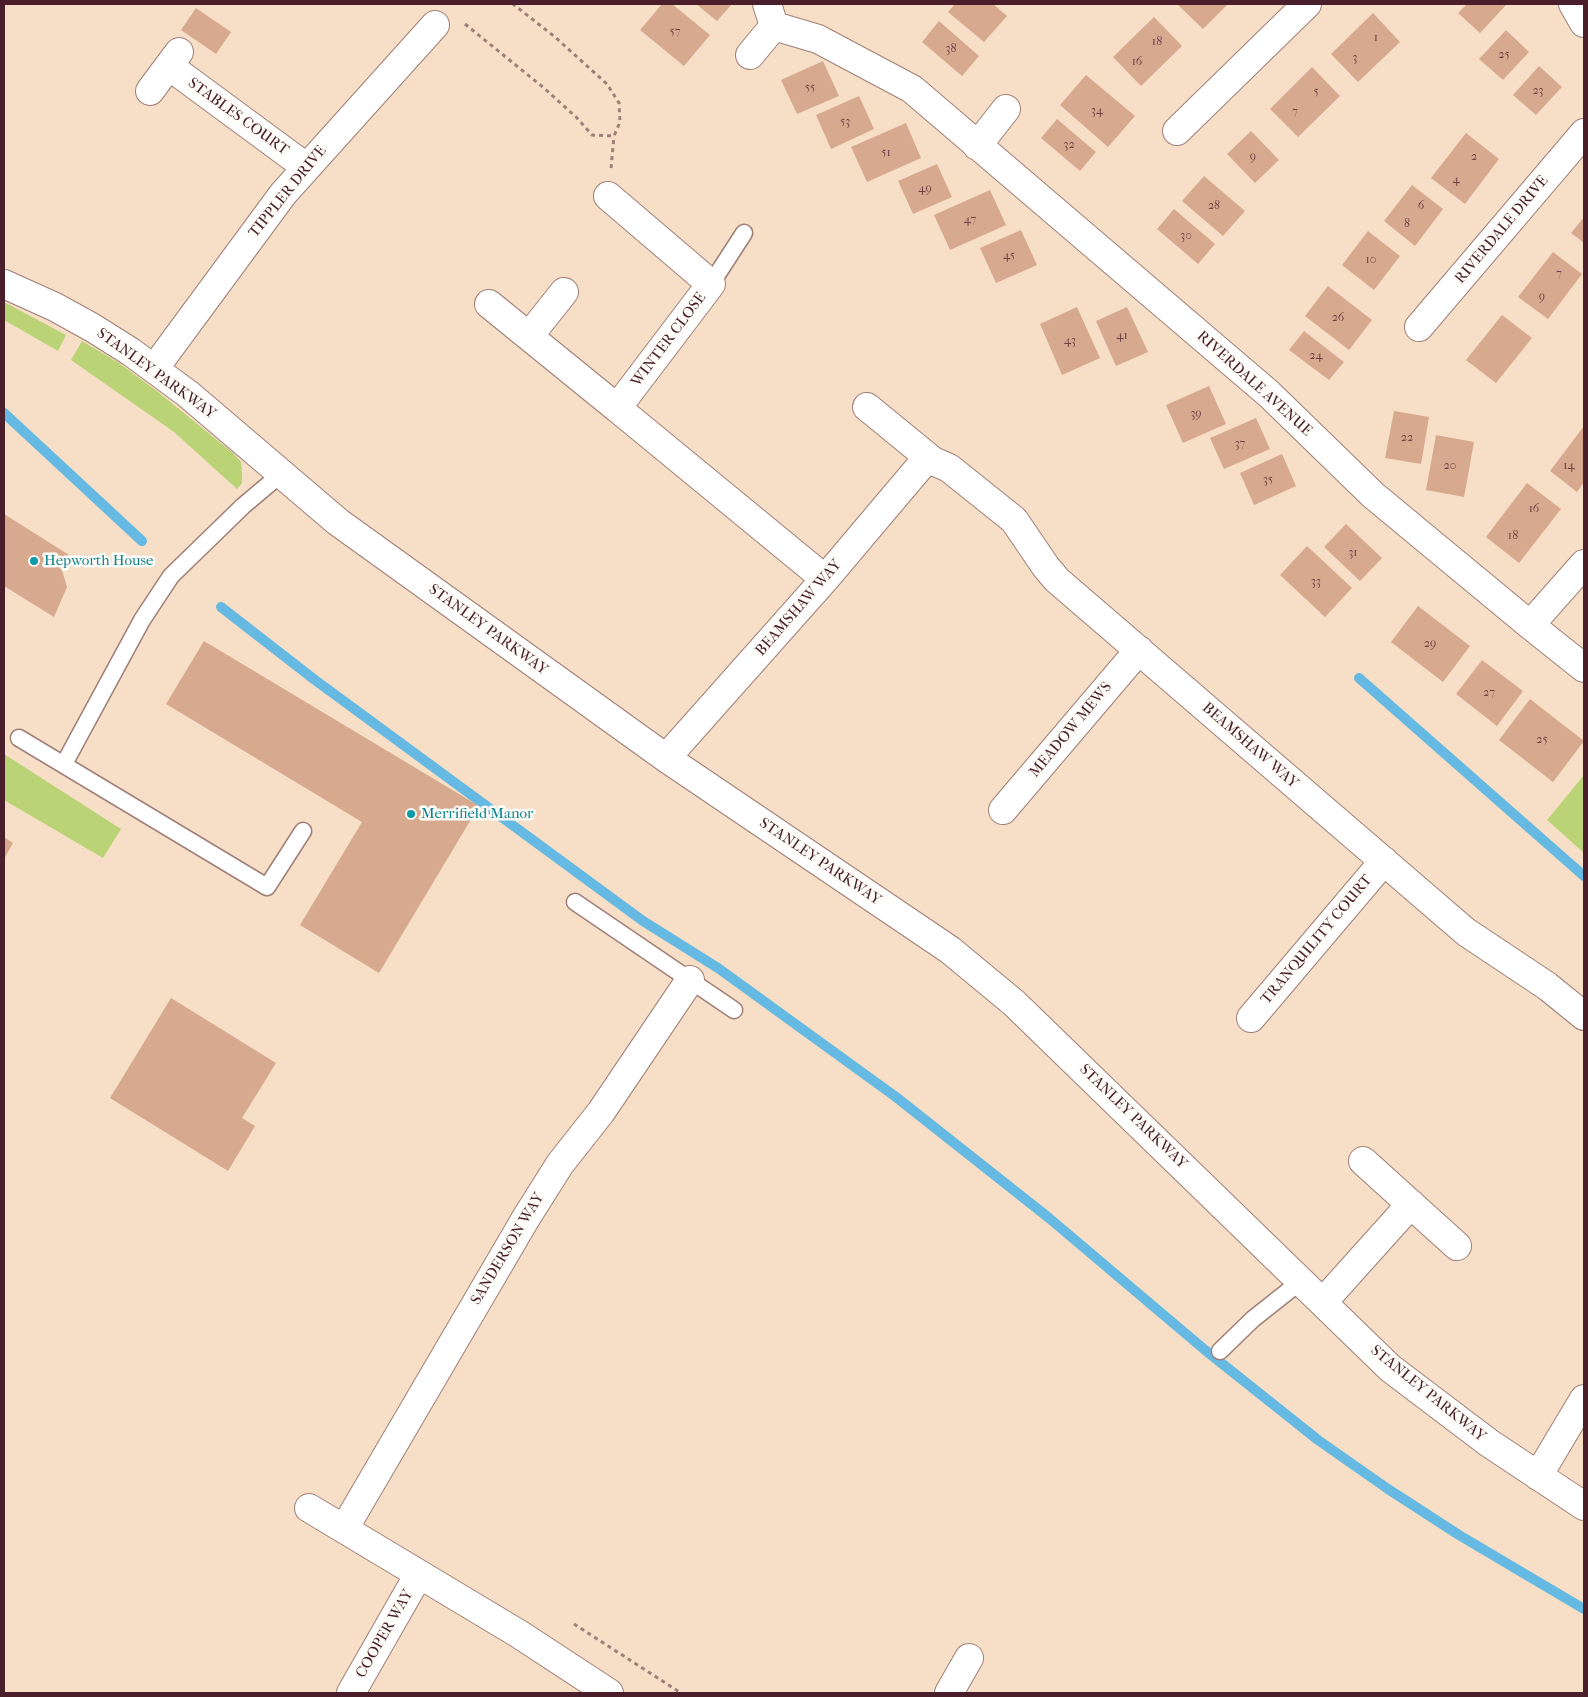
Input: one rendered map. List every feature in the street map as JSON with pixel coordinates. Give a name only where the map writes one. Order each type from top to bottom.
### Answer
[{"type":"street","points":[[1177,131],[1306,4]]},
{"type":"street","points":[[1572,4],[1584,23]]},
{"type":"street","name":"RIVERDALE AVENUE","points":[[750,55],[771,15],[912,89],[1269,394],[1374,494],[1584,668]]},
{"type":"street","name":"TIPPLER DRIVE","points":[[154,369],[262,222],[306,167],[435,25]]},
{"type":"street","name":"STABLES COURT","points":[[150,91],[174,59],[306,167]]},
{"type":"street","points":[[977,146],[1006,109]]},
{"type":"street","name":"RIVERDALE DRIVE","points":[[1419,327],[1584,133]]},
{"type":"street","name":"WINTER CLOSE","points":[[608,196],[711,284],[617,408]]},
{"type":"street","name":"STANLEY PARKWAY","points":[[4,284],[55,306],[131,352],[188,394],[338,522],[666,758],[950,950],[1014,1003],[1390,1368],[1489,1443],[1584,1506]]},
{"type":"street","points":[[529,336],[564,292]]},
{"type":"street","points":[[489,304],[825,579]]},
{"type":"street","name":"BEAMSHAW WAY","points":[[867,407],[932,461],[949,468],[1014,520],[1057,580],[1466,932],[1547,986],[1584,1016]]},
{"type":"street","name":"BEAMSHAW WAY","points":[[666,758],[825,579],[923,464],[932,461]]},
{"type":"street","points":[[1530,625],[1584,564]]},
{"type":"street","name":"MEADOW MEWS","points":[[1003,810],[1139,650]]},
{"type":"street","name":"TRANQUILITY COURT","points":[[1251,1018],[1384,861]]},
{"type":"street","name":"SANDERSON WAY","points":[[344,1530],[526,1218],[560,1164],[601,1112],[690,980]]},
{"type":"street","points":[[1363,1161],[1457,1246]]},
{"type":"street","points":[[1323,1302],[1411,1204]]},
{"type":"street","points":[[1538,1476],[1584,1399]]},
{"type":"street","points":[[309,1508],[519,1634],[609,1693]]},
{"type":"street","name":"COOPER WAY","points":[[351,1693],[419,1574]]},
{"type":"street","points":[[950,1693],[969,1658]]},
{"type":"lane","points":[[711,284],[744,233]]},
{"type":"lane","points":[[64,764],[142,620],[171,576],[243,506],[281,474]]},
{"type":"lane","points":[[19,738],[267,886],[303,830]]},
{"type":"lane","points":[[575,902],[734,1010]]},
{"type":"lane","points":[[1220,1351],[1253,1319],[1301,1281]]},
{"type":"path","points":[[463,22],[544,88],[576,117],[592,135],[614,136],[620,122],[619,103],[607,84],[555,37],[513,4]]},
{"type":"path","points":[[574,1624],[681,1693]]},
{"type":"green space","points":[[4,302],[66,335],[58,351],[4,320]]},
{"type":"green space","points":[[82,341],[119,363],[233,453],[241,462],[242,483],[237,489],[174,432],[71,360]]},
{"type":"green space","points":[[4,754],[121,829],[103,858],[4,800]]},
{"type":"green space","points":[[1584,775],[1584,853],[1547,820]]},
{"type":"building","points":[[662,4],[672,4],[710,35],[684,66],[640,30]]},
{"type":"building","points":[[696,4],[732,4],[717,21]]},
{"type":"building","points":[[955,4],[993,4],[1007,16],[984,42],[948,12]]},
{"type":"building","points":[[1177,4],[1228,4],[1203,29]]},
{"type":"building","points":[[1467,4],[1507,4],[1480,33],[1458,13]]},
{"type":"building","points":[[196,8],[231,32],[216,54],[181,30]]},
{"type":"building","points":[[1373,13],[1400,42],[1358,82],[1331,54]]},
{"type":"building","points":[[1154,17],[1182,46],[1141,86],[1113,57]]},
{"type":"building","points":[[939,21],[979,56],[962,76],[922,42]]},
{"type":"building","points":[[1506,30],[1529,52],[1503,80],[1479,59]]},
{"type":"building","points":[[823,61],[839,96],[797,114],[781,80]]},
{"type":"building","points":[[1539,66],[1562,87],[1536,115],[1513,95]]},
{"type":"building","points":[[1312,67],[1340,96],[1298,137],[1270,109]]},
{"type":"building","points":[[1086,75],[1135,116],[1108,147],[1060,105]]},
{"type":"building","points":[[859,96],[874,129],[831,149],[816,115]]},
{"type":"building","points":[[1057,119],[1096,152],[1080,171],[1041,138]]},
{"type":"building","points":[[906,123],[921,158],[867,182],[851,147]]},
{"type":"building","points":[[1251,131],[1279,160],[1255,183],[1227,154]]},
{"type":"building","points":[[1466,133],[1499,159],[1465,204],[1431,178]]},
{"type":"building","points":[[937,164],[952,197],[913,214],[898,181]]},
{"type":"building","points":[[1204,176],[1245,211],[1223,236],[1182,201]]},
{"type":"building","points":[[1412,185],[1443,209],[1415,246],[1384,221]]},
{"type":"building","points":[[990,190],[1006,225],[950,250],[934,215]]},
{"type":"building","points":[[1174,209],[1215,244],[1198,264],[1157,229]]},
{"type":"building","points":[[1584,217],[1584,243],[1571,233]]},
{"type":"building","points":[[1021,230],[1037,265],[996,283],[980,248]]},
{"type":"building","points":[[1368,231],[1400,256],[1374,290],[1342,265]]},
{"type":"building","points":[[1553,252],[1582,274],[1548,319],[1518,297]]},
{"type":"building","points":[[1328,286],[1372,320],[1349,350],[1305,316]]},
{"type":"building","points":[[1077,307],[1100,358],[1062,375],[1040,324]]},
{"type":"building","points":[[1127,307],[1148,352],[1116,366],[1096,321]]},
{"type":"building","points":[[1502,315],[1532,338],[1496,383],[1466,360]]},
{"type":"building","points":[[1304,331],[1344,362],[1329,380],[1289,350]]},
{"type":"building","points":[[1209,386],[1226,424],[1183,443],[1166,405]]},
{"type":"building","points":[[1394,411],[1429,417],[1421,464],[1385,458]]},
{"type":"building","points":[[1256,418],[1270,449],[1224,469],[1210,438]]},
{"type":"building","points":[[1584,426],[1584,482],[1577,492],[1550,471]]},
{"type":"building","points":[[1436,435],[1474,442],[1464,497],[1426,490]]},
{"type":"building","points":[[1282,454],[1296,486],[1254,505],[1240,473]]},
{"type":"building","points":[[1527,483],[1561,509],[1519,563],[1486,537]]},
{"type":"building","name":"Hepworth House","points":[[4,514],[69,555],[61,567],[67,587],[54,617],[4,586]]},
{"type":"building","points":[[1346,524],[1382,558],[1360,581],[1324,547]]},
{"type":"building","points":[[1307,546],[1352,588],[1325,617],[1280,575]]},
{"type":"building","points":[[1418,606],[1470,646],[1443,682],[1391,642]]},
{"type":"building","name":"Merrifield Manor","points":[[204,641],[479,806],[379,973],[300,925],[362,822],[166,704]]},
{"type":"building","points":[[1482,660],[1523,691],[1497,726],[1456,694]]},
{"type":"building","points":[[1530,699],[1584,741],[1553,782],[1499,740]]},
{"type":"building","points":[[4,837],[13,843],[4,859]]},
{"type":"building","points":[[171,998],[276,1063],[242,1118],[255,1126],[228,1171],[110,1098]]},
{"type":"waterway","points":[[4,413],[142,541]]},
{"type":"waterway","points":[[221,607],[315,680],[643,921],[718,968],[896,1097],[1049,1218],[1205,1350],[1318,1440],[1388,1489],[1459,1535],[1584,1609]]},
{"type":"waterway","points":[[1359,678],[1584,876]]},
{"type":"place","name":"Hepworth House","points":[[34,561]]},
{"type":"place","name":"Merrifield Manor","points":[[411,814]]}]
